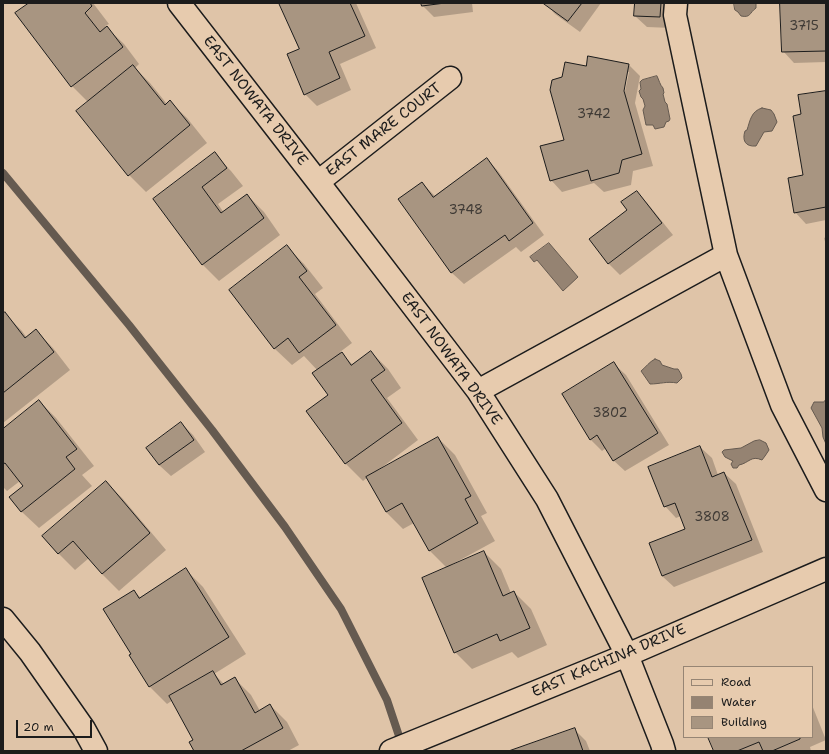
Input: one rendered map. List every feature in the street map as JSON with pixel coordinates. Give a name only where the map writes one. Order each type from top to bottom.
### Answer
[{"type":"street","name":"EAST NOWATA DRIVE","points":[[178,3],[318,182],[478,391],[547,499],[627,655],[664,751]]},
{"type":"street","points":[[676,3],[675,15],[726,255],[782,405],[826,490]]},
{"type":"street","name":"EAST MARE COURT","points":[[318,182],[450,78]]},
{"type":"street","points":[[478,391],[726,255]]},
{"type":"street","name":"EAST KACHINA DRIVE","points":[[405,748],[627,655],[826,569]]},
{"type":"street","points":[[3,619],[30,652],[84,729],[96,751]]},
{"type":"water","points":[[734,3],[756,3],[756,8],[748,16],[741,16],[735,10]]},
{"type":"water","points":[[657,76],[663,88],[663,94],[670,119],[666,122],[664,127],[655,129],[653,125],[646,125],[643,110],[645,106],[639,91],[641,89],[640,82],[642,80]]},
{"type":"water","points":[[762,108],[771,110],[777,122],[772,131],[764,132],[756,146],[752,146],[747,144],[744,140],[745,131],[747,130],[755,111]]},
{"type":"water","points":[[549,243],[578,277],[563,291],[537,260],[534,262],[530,257]]},
{"type":"water","points":[[655,359],[660,361],[662,365],[678,369],[682,378],[677,383],[670,382],[650,384],[641,371]]},
{"type":"water","points":[[826,400],[826,444],[823,437],[822,428],[811,408],[814,402],[823,402]]},
{"type":"water","points":[[760,440],[766,443],[769,450],[762,460],[755,458],[739,465],[737,468],[733,468],[731,464],[733,461],[725,457],[722,452],[724,450],[741,448],[754,441]]},
{"type":"building","points":[[29,3],[90,3],[92,6],[85,13],[100,32],[107,26],[123,47],[71,87],[15,13]]},
{"type":"building","points":[[279,3],[350,3],[365,36],[329,52],[340,78],[304,95],[287,54],[299,49]]},
{"type":"building","points":[[421,3],[445,3],[422,6]]},
{"type":"building","points":[[543,3],[582,3],[568,21]]},
{"type":"building","points":[[635,3],[661,3],[660,17],[634,16]]},
{"type":"building","points":[[780,3],[826,3],[826,51],[782,52]]},
{"type":"building","points":[[588,56],[629,64],[624,91],[642,154],[622,160],[619,173],[591,181],[588,170],[550,181],[540,146],[564,140],[550,90],[552,80],[562,77],[565,62],[586,66]]},
{"type":"building","points":[[133,65],[165,105],[170,100],[190,125],[128,176],[76,111]]},
{"type":"building","points":[[826,91],[826,207],[794,213],[788,178],[803,175],[793,116],[801,114],[798,95]]},
{"type":"building","points":[[215,152],[227,168],[202,187],[221,213],[247,194],[264,218],[202,265],[153,199]]},
{"type":"building","points":[[487,158],[533,223],[509,241],[505,235],[451,273],[398,199],[422,182],[433,197]]},
{"type":"building","points":[[637,191],[662,223],[608,264],[589,239],[627,210],[621,202]]},
{"type":"building","points":[[287,245],[307,271],[299,277],[336,325],[299,353],[288,338],[274,349],[229,290]]},
{"type":"building","points":[[5,312],[25,338],[36,329],[54,352],[3,393],[3,314]]},
{"type":"building","points":[[371,351],[385,370],[371,380],[402,423],[345,464],[306,411],[328,395],[312,373],[342,352],[351,365]]},
{"type":"building","points":[[614,362],[658,433],[613,461],[597,435],[590,440],[562,394]]},
{"type":"building","points":[[39,400],[77,449],[66,457],[75,469],[21,512],[9,497],[23,486],[5,463],[3,464],[3,429]]},
{"type":"building","points":[[181,422],[194,440],[159,465],[146,448]]},
{"type":"building","points":[[438,437],[471,496],[465,499],[478,523],[429,551],[402,503],[386,512],[366,477]]},
{"type":"building","points":[[700,446],[712,477],[724,472],[752,540],[662,576],[649,543],[685,529],[675,503],[664,507],[648,467]]},
{"type":"building","points":[[106,481],[150,533],[102,574],[73,541],[58,554],[42,536]]},
{"type":"building","points":[[484,551],[503,596],[514,591],[530,628],[500,641],[497,634],[454,653],[422,578]]},
{"type":"building","points":[[186,568],[229,637],[149,687],[129,655],[131,654],[103,609],[134,590],[139,598]]},
{"type":"building","points":[[213,671],[221,685],[235,677],[255,713],[270,704],[283,728],[241,751],[194,751],[189,742],[193,740],[169,696]]},
{"type":"building","points":[[575,728],[583,751],[509,751]]},
{"type":"building","points":[[708,738],[800,738],[772,751],[763,751],[759,742],[737,751],[714,751]]},
{"type":"waterway","points":[[3,173],[129,325],[212,430],[285,527],[341,609],[387,700],[402,745]]}]
